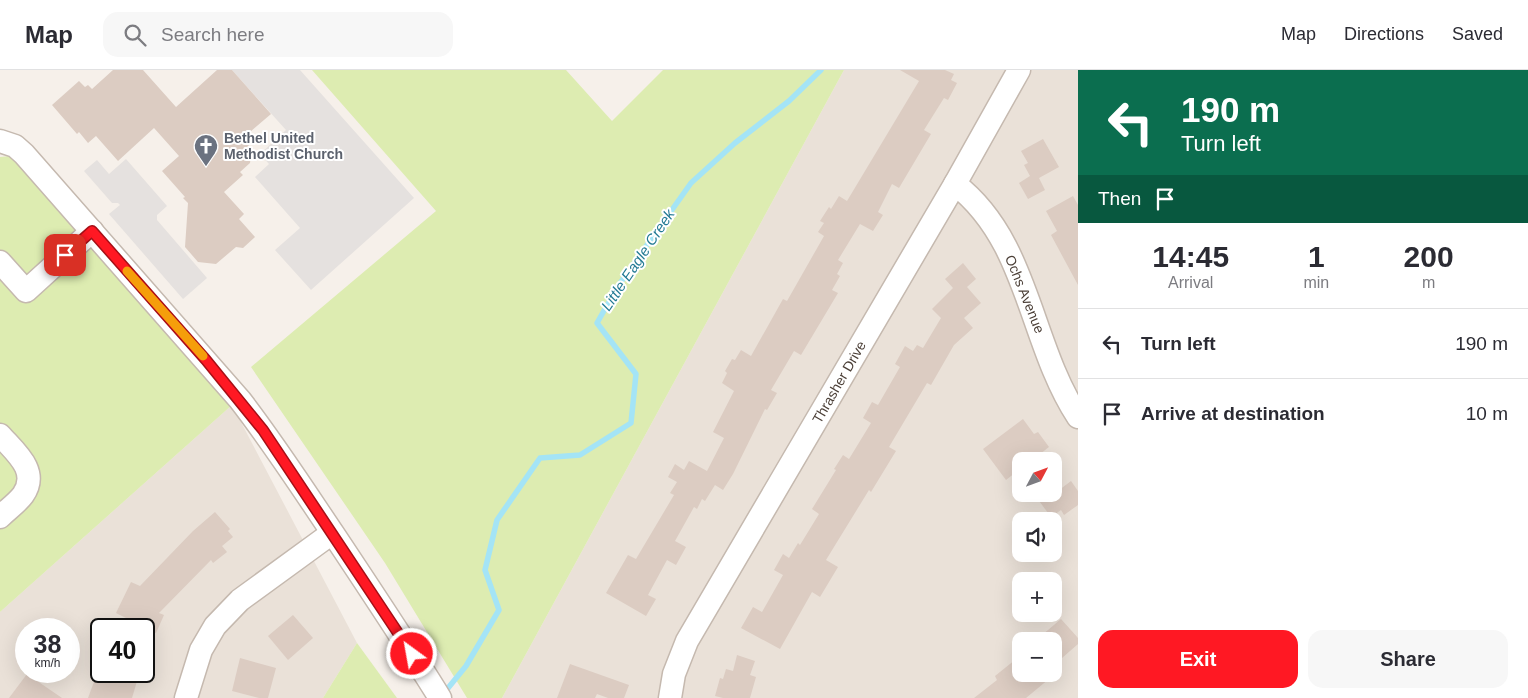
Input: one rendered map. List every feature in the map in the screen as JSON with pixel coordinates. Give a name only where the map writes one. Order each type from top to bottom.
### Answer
[{"type":"street","name":"Thrasher Drive","points":[[670,698],[674,674],[687,640],[1019,70]]},
{"type":"street","points":[[0,141],[15,146],[24,154],[240,400],[263,430],[403,639],[440,698]]},
{"type":"street","name":"Ochs Avenue","points":[[954,184],[986,214],[1003,241],[1022,281],[1058,379],[1078,417]]},
{"type":"street","points":[[0,262],[26,291],[92,231]]},
{"type":"street","points":[[0,435],[26,465],[30,476],[23,495],[0,516]]},
{"type":"street","points":[[186,698],[201,650],[215,626],[240,600],[332,533]]},
{"type":"shaded area","points":[[232,70],[300,70],[414,198],[311,290],[275,250],[300,228],[255,177],[269,164],[260,154],[286,130]]},
{"type":"shaded area","points":[[844,70],[1078,70],[1078,698],[502,698]]},
{"type":"shaded area","points":[[126,159],[167,206],[157,215],[157,220],[207,278],[183,299],[109,214],[120,205],[112,203],[84,171],[97,160],[109,174]]},
{"type":"shaded area","points":[[232,405],[357,643],[323,698],[0,698],[0,612]]},
{"type":"green space","points":[[312,70],[566,70],[612,121],[663,70],[844,70],[502,698],[467,698],[385,563],[251,367],[436,211]]},
{"type":"green space","points":[[10,156],[232,405],[0,612],[0,157]]},
{"type":"green space","points":[[357,643],[397,698],[323,698]]},
{"type":"building","name":"Bethel United Methodist Church","points":[[113,70],[143,70],[176,107],[217,70],[232,70],[271,114],[250,132],[248,151],[251,156],[250,163],[240,172],[243,175],[224,192],[244,214],[239,219],[255,237],[243,248],[236,247],[216,264],[198,262],[185,247],[188,203],[162,171],[179,156],[154,128],[118,161],[96,136],[88,143],[79,132],[77,134],[52,105],[79,81],[85,87],[88,85],[92,89]]},
{"type":"building","points":[[900,70],[945,70],[954,74],[951,80],[957,83],[948,100],[944,98],[924,130],[931,134],[899,188],[892,184],[878,212],[883,215],[873,231],[860,224],[838,260],[843,263],[837,274],[840,276],[832,290],[838,293],[801,355],[794,351],[771,390],[777,393],[767,410],[765,409],[733,474],[723,490],[715,485],[705,501],[702,499],[697,509],[694,507],[675,541],[686,547],[676,565],[667,560],[648,595],[656,599],[646,616],[606,593],[628,555],[636,559],[674,495],[670,493],[677,482],[668,477],[675,464],[684,470],[689,461],[707,471],[724,438],[713,432],[734,391],[722,383],[727,373],[725,371],[732,359],[735,360],[741,350],[751,356],[783,299],[787,301],[824,236],[818,232],[824,223],[820,221],[839,196],[847,201],[919,81]]},
{"type":"building","points":[[1043,139],[1059,167],[1039,178],[1045,190],[1028,199],[1019,183],[1030,176],[1024,165],[1028,163],[1021,151]]},
{"type":"building","points":[[1073,196],[1078,205],[1078,285],[1051,235],[1057,231],[1046,211]]},
{"type":"building","points":[[963,263],[976,279],[967,287],[981,303],[964,318],[973,328],[954,345],[931,385],[927,383],[889,447],[896,451],[871,492],[869,490],[826,560],[838,567],[820,597],[812,592],[780,649],[741,628],[753,607],[762,612],[783,575],[774,570],[783,554],[789,558],[798,543],[800,545],[819,514],[812,509],[843,455],[849,459],[871,423],[863,418],[872,402],[878,405],[900,367],[895,364],[905,346],[913,351],[917,345],[923,348],[941,318],[932,309],[953,288],[945,279]]},
{"type":"building","points":[[1023,419],[1034,434],[1038,432],[1049,447],[1043,452],[1012,452],[1012,475],[1006,480],[983,449]]},
{"type":"building","points":[[1071,481],[1078,491],[1078,505],[1064,515],[1061,510],[1058,512],[1047,512],[1040,502],[1062,502],[1062,488]]},
{"type":"building","points":[[215,512],[230,529],[228,531],[233,537],[222,546],[227,552],[213,563],[211,560],[159,613],[164,615],[156,633],[155,618],[126,618],[116,613],[131,582],[140,586],[193,531]]},
{"type":"building","points":[[293,615],[313,638],[288,660],[268,636]]},
{"type":"building","points":[[1062,620],[1078,638],[1078,644],[1062,658],[1062,632],[1046,632],[1057,622],[1062,622]]},
{"type":"building","points":[[737,655],[755,661],[750,675],[756,677],[750,698],[723,698],[715,696],[720,678],[723,679],[726,669],[733,671]]},
{"type":"building","points":[[240,658],[276,668],[268,698],[259,698],[232,691]]},
{"type":"building","points":[[1012,662],[1012,682],[1045,682],[1026,698],[974,698],[997,680],[995,676]]},
{"type":"building","points":[[570,664],[629,685],[624,698],[608,698],[597,694],[595,698],[557,698]]},
{"type":"building","points":[[20,683],[40,683],[62,698],[9,698]]},
{"type":"building","points":[[94,683],[136,683],[132,698],[88,698]]},
{"type":"waterway","name":"Little Eagle Creek","points":[[444,693],[466,666],[499,610],[485,570],[497,520],[540,458],[580,455],[631,423],[636,374],[597,323],[618,286],[691,183],[735,143],[789,101],[821,70]]},
{"type":"slow traffic","points":[[127,271],[203,356]]},
{"type":"place","name":"Bethel United Methodist Church","points":[[206,167]]},
{"type":"route","points":[[65,255],[92,231],[206,360],[263,430],[412,654]]}]
